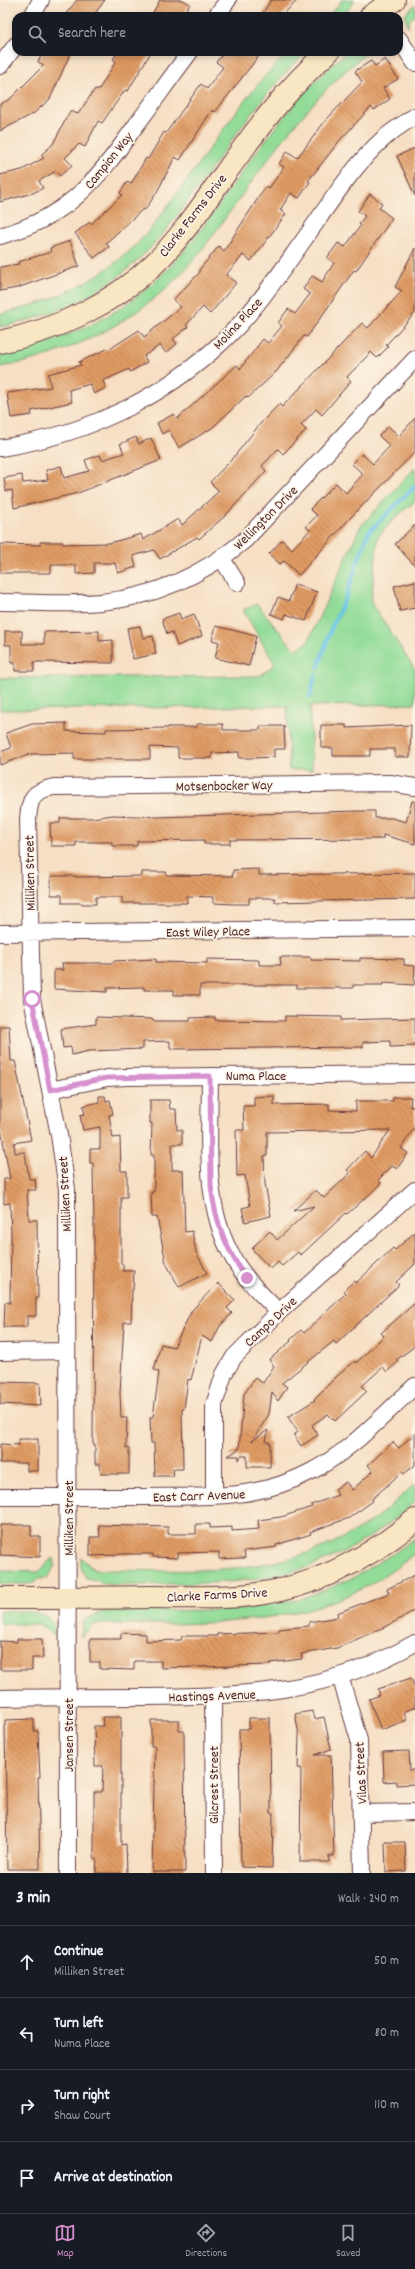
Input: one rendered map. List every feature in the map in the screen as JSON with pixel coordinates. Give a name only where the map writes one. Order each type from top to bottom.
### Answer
[{"type":"street","points":[[34,12],[41,0]]},
{"type":"street","points":[[219,12],[226,1]]},
{"type":"street","points":[[403,45],[415,63]]},
{"type":"street","points":[[0,66],[12,50]]},
{"type":"street","name":"Campion Way","points":[[0,236],[40,222],[59,211],[85,190],[109,163],[187,56]]},
{"type":"street","name":"Clarke Farms Drive","points":[[0,342],[44,330],[86,312],[112,297],[151,267],[188,225],[274,107],[298,80],[324,56]]},
{"type":"street","name":"Molina Place","points":[[0,448],[47,439],[93,424],[147,398],[181,376],[228,336],[251,311],[370,152],[384,138],[415,116]]},
{"type":"street","name":"Wellington Drive","points":[[0,602],[87,602],[130,597],[182,580],[222,559],[246,540],[415,359]]},
{"type":"street","points":[[222,559],[237,583]]},
{"type":"street","name":"Motsenbocker Way","points":[[35,794],[43,789],[54,788],[390,783],[415,787]]},
{"type":"street","name":"Milliken Street","points":[[35,794],[29,808],[28,819],[32,999],[60,1135],[67,1189],[68,1598]]},
{"type":"street","name":"East Wiley Place","points":[[0,933],[415,928]]},
{"type":"street","name":"Numa Place","points":[[50,1090],[107,1078],[415,1074]]},
{"type":"street","points":[[210,1076],[211,1186],[220,1229],[232,1257],[241,1270],[279,1312]]},
{"type":"street","name":"Campo Drive","points":[[214,1496],[213,1416],[216,1394],[224,1374],[234,1357],[279,1312],[415,1190]]},
{"type":"street","points":[[0,1352],[67,1351]]},
{"type":"street","name":"East Carr Avenue","points":[[0,1497],[232,1496],[259,1491],[285,1484],[312,1472],[343,1451],[415,1386]]},
{"type":"street","name":"Clarke Farms Drive","points":[[0,1598],[226,1596],[280,1590],[316,1579],[350,1564],[377,1549],[415,1520]]},
{"type":"street","name":"Jansen Street","points":[[68,1598],[68,1873]]},
{"type":"street","name":"Hastings Avenue","points":[[0,1698],[213,1696],[280,1691],[340,1676],[387,1658],[415,1643]]},
{"type":"street","name":"Vilas Street","points":[[340,1676],[359,1740],[362,1813],[362,1873]]},
{"type":"street","name":"Gilcrest Street","points":[[213,1696],[214,1873]]},
{"type":"street","points":[[362,1813],[415,1812]]},
{"type":"green space","points":[[341,0],[354,0],[346,12],[331,12],[339,5]]},
{"type":"green space","points":[[415,5],[415,16],[410,19],[408,28],[405,14]]},
{"type":"green space","points":[[284,56],[302,56],[265,97],[170,225],[141,257],[116,278],[101,288],[69,305],[35,318],[0,327],[0,314],[37,304],[72,290],[104,271],[134,247],[159,218],[245,100]]},
{"type":"green space","points":[[343,56],[363,56],[329,87],[295,125],[201,251],[171,284],[128,318],[104,332],[53,354],[0,367],[0,354],[47,342],[92,324],[133,299],[152,284],[170,267],[191,243],[258,150],[282,120],[306,91]]},
{"type":"green space","points":[[415,468],[415,501],[394,519],[378,537],[371,602],[415,670],[415,704],[310,706],[312,770],[289,770],[287,706],[0,710],[0,678],[260,676],[275,664],[243,610],[257,604],[295,650],[308,642],[360,527]]},
{"type":"green space","points":[[415,1484],[415,1502],[359,1544],[331,1558],[274,1576],[209,1583],[113,1585],[86,1578],[81,1568],[81,1557],[94,1570],[163,1571],[231,1568],[265,1564],[297,1556],[330,1544],[361,1528],[382,1513]]},
{"type":"green space","points":[[415,1538],[415,1553],[379,1579],[342,1598],[303,1610],[262,1618],[221,1622],[179,1624],[94,1624],[81,1637],[83,1621],[104,1611],[232,1610],[297,1600],[354,1577],[396,1552]]},
{"type":"green space","points":[[53,1557],[55,1565],[48,1578],[39,1579],[30,1584],[0,1584],[0,1571],[39,1572]]},
{"type":"green space","points":[[0,1611],[20,1611],[42,1614],[52,1621],[54,1636],[39,1624],[0,1624]]},
{"type":"building","points":[[77,0],[105,0],[96,12],[67,12]]},
{"type":"building","points":[[160,0],[183,0],[190,4],[185,12],[153,12]]},
{"type":"building","points":[[271,0],[298,0],[285,12],[264,12]]},
{"type":"building","points":[[41,56],[69,56],[50,99],[33,114],[0,131],[0,104],[10,99],[44,65],[38,62]]},
{"type":"building","points":[[115,56],[149,56],[128,91],[125,90],[102,123],[98,121],[85,147],[79,144],[65,158],[72,165],[60,176],[56,171],[39,181],[43,188],[33,193],[0,202],[0,175],[22,170],[44,158],[41,155],[53,144],[70,111],[78,114],[95,89],[98,91],[116,61],[113,59]]},
{"type":"building","points":[[221,56],[259,56],[215,112],[212,110],[180,160],[175,157],[157,192],[145,210],[143,209],[106,243],[109,247],[94,258],[75,233],[90,222],[91,224],[122,195],[120,193],[127,182],[131,184],[146,158],[148,159],[164,132],[166,133],[201,84],[207,89],[223,67],[216,62]]},
{"type":"building","points":[[385,59],[398,79],[383,88],[390,99],[374,110],[371,107],[340,140],[308,181],[310,182],[299,198],[291,193],[280,210],[286,214],[251,261],[243,255],[226,275],[236,283],[210,314],[203,307],[186,325],[188,327],[173,339],[177,344],[166,353],[160,345],[144,356],[147,362],[130,372],[129,369],[103,381],[106,388],[94,394],[90,384],[69,390],[72,402],[31,411],[32,415],[11,418],[7,393],[51,387],[48,374],[81,365],[79,362],[107,349],[108,350],[139,330],[144,337],[181,307],[173,300],[200,272],[199,270],[219,246],[224,251],[266,186],[269,188],[284,167],[279,164],[287,151],[297,158],[326,120],[362,82],[355,71],[371,61],[375,66]]},
{"type":"building","points":[[415,148],[415,196],[397,156]]},
{"type":"building","points":[[370,194],[382,203],[379,208],[392,218],[356,271],[354,270],[307,337],[304,336],[276,372],[248,398],[246,396],[212,428],[179,448],[169,430],[162,434],[157,423],[174,414],[177,419],[237,365],[240,369],[263,339],[268,343],[282,326],[278,323],[288,309],[295,314],[310,294],[303,289],[312,276],[322,282],[334,263],[327,258],[338,243],[345,247],[361,225],[359,224],[365,216],[358,211]]},
{"type":"building","points":[[70,241],[79,266],[17,288],[0,291],[0,267],[19,264],[18,262],[51,252],[50,248]]},
{"type":"building","points":[[415,248],[415,313],[386,345],[388,347],[377,358],[371,352],[347,377],[351,381],[322,415],[316,409],[301,425],[306,430],[283,454],[278,449],[262,466],[266,471],[226,515],[199,539],[197,537],[160,559],[154,550],[133,556],[136,567],[118,573],[115,563],[94,563],[94,573],[76,574],[76,565],[51,565],[51,573],[0,573],[0,544],[40,545],[40,542],[63,542],[63,544],[110,543],[141,534],[143,540],[178,519],[182,525],[219,491],[210,482],[233,458],[260,424],[279,404],[282,407],[362,323],[368,328],[402,291],[395,287]]},
{"type":"building","points":[[415,418],[415,452],[351,517],[299,575],[284,561],[280,564],[269,554],[282,540],[292,549],[310,530],[306,527],[317,515],[310,509],[336,483],[346,493],[363,474],[352,464],[362,454],[373,464],[390,446],[379,436],[388,426],[399,436]]},
{"type":"building","points":[[136,437],[139,444],[151,438],[161,460],[78,493],[14,508],[12,490],[6,491],[4,478],[22,475],[23,483],[48,480],[46,470],[61,466],[64,478],[89,471],[85,460],[100,455],[102,460],[124,453],[120,444]]},
{"type":"building","points":[[415,525],[415,566],[395,544]]},
{"type":"building","points":[[415,581],[415,608],[400,611],[394,586]]},
{"type":"building","points":[[295,584],[317,592],[306,621],[286,614],[284,619],[271,614],[278,597],[289,601]]},
{"type":"building","points":[[179,613],[181,619],[194,614],[202,636],[177,646],[172,632],[167,634],[162,619]]},
{"type":"building","points":[[140,626],[143,638],[153,636],[156,654],[133,659],[127,628]]},
{"type":"building","points":[[216,626],[256,636],[249,666],[215,658],[219,642],[212,640]]},
{"type":"building","points":[[5,631],[22,631],[22,644],[44,644],[44,632],[99,631],[99,641],[113,640],[113,663],[34,662],[34,671],[15,671],[15,663],[11,663],[11,645],[5,645]]},
{"type":"building","points":[[66,723],[66,731],[106,732],[106,729],[197,727],[197,724],[223,724],[223,730],[260,730],[260,726],[284,726],[285,749],[274,749],[274,757],[239,758],[239,752],[212,753],[212,758],[178,758],[178,748],[150,747],[150,759],[74,759],[74,753],[31,754],[0,765],[0,752],[11,748],[6,733],[32,724]]},
{"type":"building","points":[[321,725],[346,725],[346,728],[411,725],[410,757],[395,757],[395,749],[370,749],[370,756],[333,756],[333,748],[321,748]]},
{"type":"building","points":[[412,801],[415,801],[415,844],[383,835],[383,839],[230,840],[230,844],[204,844],[204,840],[137,841],[137,846],[112,846],[112,842],[76,842],[76,846],[51,846],[50,823],[60,823],[60,818],[92,818],[113,815],[158,817],[375,811],[375,818],[392,818],[406,822]]},
{"type":"building","points":[[259,869],[259,875],[415,873],[415,899],[275,902],[275,898],[249,898],[249,904],[234,904],[213,903],[213,897],[187,896],[187,903],[122,903],[122,897],[96,897],[96,904],[82,904],[62,903],[62,895],[51,895],[51,876],[142,876],[142,872],[166,872],[167,875],[233,876],[233,870]]},
{"type":"building","points":[[280,957],[311,957],[311,960],[360,961],[360,958],[404,959],[404,965],[415,966],[414,985],[383,983],[383,985],[353,985],[353,988],[297,988],[297,985],[200,985],[200,995],[174,995],[174,990],[144,990],[144,987],[107,988],[107,992],[54,989],[54,970],[63,970],[62,963],[113,963],[113,961],[156,959],[156,962],[207,963],[207,959],[259,960],[259,965],[281,965]]},
{"type":"building","points":[[285,1016],[341,1017],[341,1020],[415,1018],[415,1046],[390,1047],[390,1041],[363,1042],[363,1047],[170,1049],[170,1041],[143,1042],[143,1049],[89,1051],[72,1055],[71,1047],[63,1048],[61,1029],[96,1024],[96,1017],[152,1019],[153,1021],[190,1021],[190,1018],[215,1017],[215,1020],[285,1021]]},
{"type":"building","points":[[0,1026],[9,1026],[11,1061],[15,1061],[31,1140],[14,1143],[15,1153],[25,1152],[29,1179],[35,1179],[36,1190],[27,1190],[29,1220],[37,1220],[38,1298],[36,1298],[36,1316],[27,1316],[27,1327],[4,1327],[5,1302],[10,1303],[11,1235],[10,1203],[4,1204],[4,1179],[10,1179],[0,1124]]},
{"type":"building","points":[[99,1096],[105,1096],[106,1101],[110,1100],[113,1114],[109,1115],[113,1138],[120,1137],[121,1171],[127,1171],[127,1197],[121,1197],[121,1264],[123,1264],[123,1271],[134,1271],[131,1322],[124,1322],[120,1393],[121,1418],[127,1418],[126,1448],[129,1448],[129,1474],[101,1474],[100,1464],[95,1464],[95,1444],[93,1444],[94,1227],[93,1163],[90,1163],[90,1149],[100,1149],[100,1127],[83,1130],[80,1115],[85,1114],[83,1106],[99,1102]]},
{"type":"building","points":[[274,1096],[274,1105],[329,1104],[329,1110],[356,1111],[356,1101],[393,1101],[393,1097],[411,1097],[410,1107],[415,1107],[415,1127],[401,1148],[408,1153],[397,1169],[392,1166],[378,1180],[381,1183],[371,1193],[347,1214],[346,1213],[301,1255],[298,1252],[282,1266],[278,1262],[271,1269],[252,1249],[255,1245],[270,1231],[277,1240],[314,1206],[293,1211],[316,1190],[324,1198],[350,1173],[347,1170],[365,1151],[371,1158],[390,1130],[267,1132],[267,1156],[264,1156],[265,1184],[271,1216],[245,1222],[242,1208],[250,1206],[245,1175],[237,1176],[236,1130],[244,1130],[243,1106],[254,1106],[254,1097]]},
{"type":"building","points":[[150,1100],[169,1100],[170,1109],[176,1109],[177,1130],[182,1130],[182,1144],[172,1144],[172,1170],[183,1170],[185,1232],[192,1231],[196,1252],[207,1273],[179,1287],[166,1263],[157,1217],[152,1217],[151,1192],[154,1192],[154,1155],[151,1155],[152,1123],[150,1123]]},
{"type":"building","points":[[415,1232],[415,1264],[396,1282],[399,1285],[336,1344],[334,1341],[282,1383],[287,1387],[278,1401],[272,1392],[269,1414],[252,1441],[268,1430],[266,1442],[270,1442],[270,1467],[247,1467],[247,1456],[241,1456],[239,1460],[239,1456],[228,1456],[239,1449],[244,1394],[255,1378],[263,1383],[274,1366],[269,1360],[301,1330],[304,1333],[346,1293],[344,1290],[354,1281],[356,1283],[393,1248],[395,1250]]},
{"type":"building","points":[[218,1283],[235,1300],[227,1308],[232,1313],[220,1326],[212,1342],[202,1336],[191,1380],[188,1379],[184,1409],[182,1409],[183,1469],[173,1469],[174,1476],[155,1476],[154,1443],[151,1443],[150,1417],[153,1417],[159,1372],[154,1370],[161,1344],[174,1347],[192,1310]]},
{"type":"building","points":[[415,1303],[415,1346],[396,1360],[398,1362],[387,1372],[383,1367],[362,1386],[367,1391],[335,1421],[328,1414],[312,1425],[318,1435],[301,1446],[294,1435],[298,1432],[288,1417],[315,1400],[314,1399],[336,1377],[355,1361],[356,1363],[384,1336],[381,1333]]},
{"type":"building","points":[[0,1382],[40,1383],[41,1406],[0,1404]]},
{"type":"building","points":[[415,1433],[415,1465],[404,1474],[402,1472],[372,1499],[373,1501],[349,1518],[310,1532],[311,1534],[276,1545],[277,1547],[244,1551],[245,1558],[219,1559],[219,1552],[178,1553],[178,1558],[153,1557],[153,1554],[115,1554],[90,1556],[90,1537],[100,1537],[99,1525],[168,1527],[168,1534],[196,1534],[196,1524],[210,1524],[210,1528],[232,1527],[232,1531],[259,1529],[258,1520],[281,1517],[312,1507],[311,1505],[338,1495],[335,1489],[346,1482],[352,1490],[373,1471],[368,1465],[393,1442],[399,1448]]},
{"type":"building","points":[[18,1439],[38,1439],[38,1471],[27,1471],[27,1463],[0,1463],[0,1444],[19,1445]]},
{"type":"building","points":[[0,1525],[31,1525],[31,1536],[40,1536],[40,1557],[0,1555]]},
{"type":"building","points":[[415,1575],[415,1610],[389,1625],[337,1648],[301,1654],[302,1659],[270,1663],[270,1665],[161,1668],[161,1661],[134,1661],[134,1670],[100,1669],[100,1662],[90,1662],[90,1639],[121,1639],[121,1633],[146,1634],[146,1641],[181,1640],[182,1636],[217,1636],[217,1634],[279,1632],[279,1629],[309,1626],[309,1622],[338,1617],[337,1613],[389,1593],[387,1589]]},
{"type":"building","points":[[17,1639],[42,1639],[43,1658],[32,1658],[32,1670],[0,1670],[0,1641],[17,1642]]},
{"type":"building","points":[[411,1678],[415,1688],[415,1707],[404,1712],[407,1720],[381,1730],[369,1699],[380,1695],[378,1689]]},
{"type":"building","points":[[312,1711],[314,1719],[324,1717],[331,1749],[315,1755],[331,1755],[334,1856],[329,1856],[329,1862],[300,1862],[301,1768],[298,1768],[299,1735],[295,1714]]},
{"type":"building","points":[[102,1717],[121,1717],[121,1845],[126,1844],[127,1873],[96,1873],[97,1859],[94,1859],[94,1792],[102,1792],[103,1766],[95,1766],[94,1726],[103,1726]]},
{"type":"building","points":[[249,1718],[270,1718],[271,1813],[273,1813],[272,1868],[241,1867],[239,1729],[249,1729]]},
{"type":"building","points":[[34,1719],[34,1731],[38,1731],[40,1777],[38,1777],[40,1869],[7,1869],[5,1720]]},
{"type":"building","points":[[151,1720],[179,1720],[179,1731],[184,1731],[185,1872],[152,1872],[155,1746],[151,1746]]},
{"type":"building","points":[[409,1751],[410,1770],[415,1770],[415,1784],[396,1785],[396,1781],[384,1782],[383,1752]]},
{"type":"building","points":[[385,1842],[405,1842],[406,1871],[386,1872]]},
{"type":"waterway","points":[[318,668],[331,629],[345,599],[368,533],[415,486]]},
{"type":"waterway","points":[[310,697],[315,675]]},
{"type":"route","points":[[32,999],[50,1090],[107,1078],[210,1076],[211,1186],[213,1202],[224,1242],[232,1257],[247,1278]]}]
